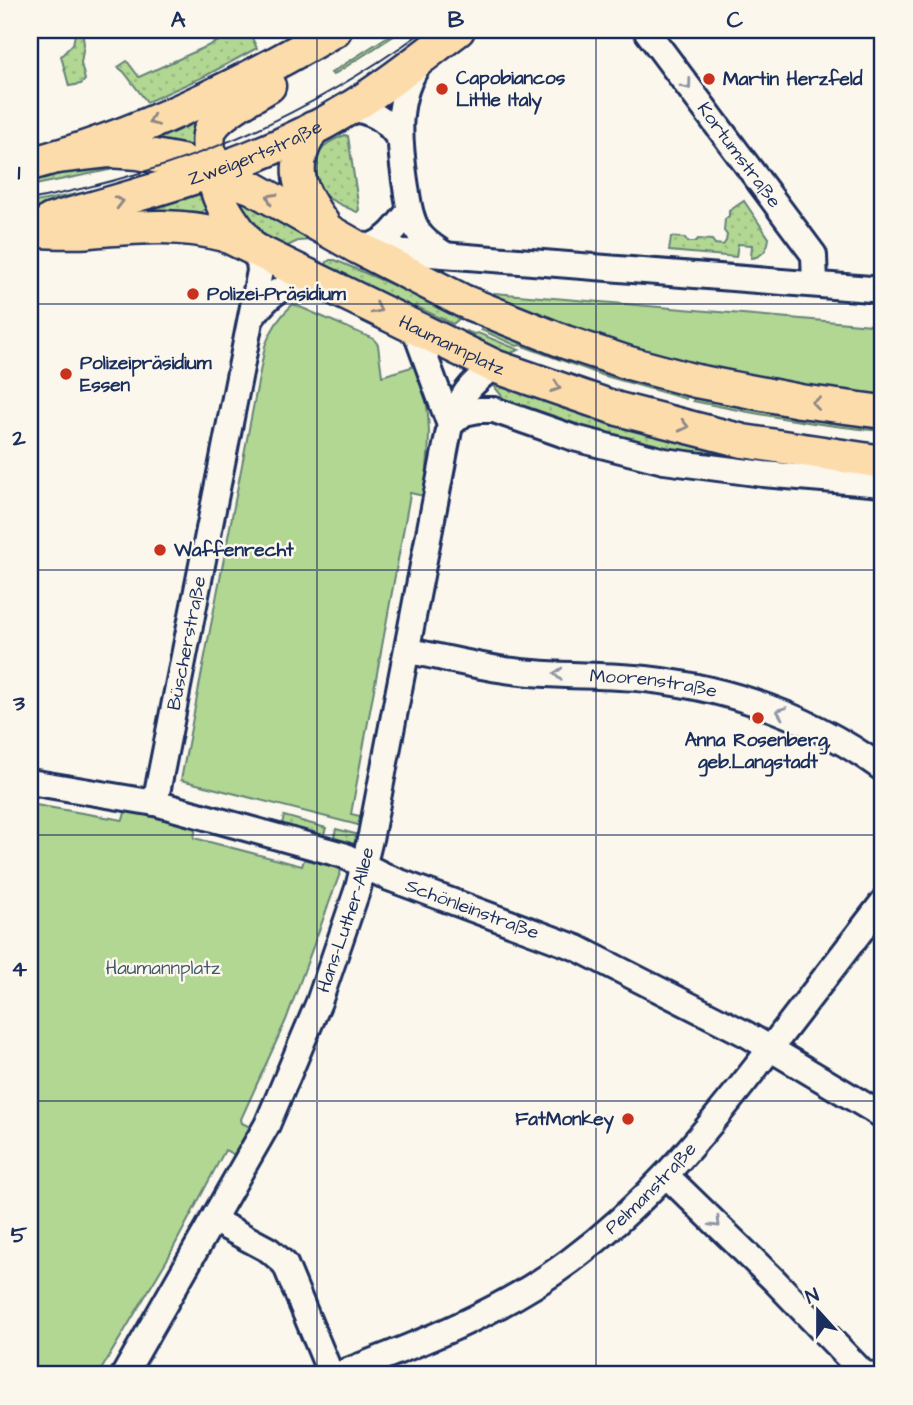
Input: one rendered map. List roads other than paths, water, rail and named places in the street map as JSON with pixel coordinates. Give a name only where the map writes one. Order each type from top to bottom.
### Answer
[{"type":"main road","points":[[43,161],[140,126],[215,94],[335,30]]},
{"type":"main road","name":"Zweigertstraße","points":[[30,229],[212,173],[313,128],[350,108],[458,30]]},
{"type":"main road","points":[[302,49],[284,76],[212,127],[208,138],[215,188],[226,215],[264,259],[322,246],[359,248]]},
{"type":"main road","points":[[313,128],[299,156],[297,170],[303,194],[327,229]]},
{"type":"main road","points":[[43,161],[108,151],[181,161],[253,188],[359,248],[480,309],[565,342],[629,363],[764,395],[883,412]]},
{"type":"main road","name":"Haumannplatz","points":[[30,229],[87,232],[146,225],[186,227],[225,235],[264,259],[328,285],[494,366],[618,409],[743,441],[883,462]]},
{"type":"street","name":"Kortumstraße","points":[[646,30],[814,255],[815,284]]},
{"type":"street","points":[[427,53],[410,75],[398,137],[409,211],[422,237],[444,254]]},
{"type":"street","points":[[350,108],[379,116],[390,125],[398,137]]},
{"type":"street","points":[[359,248],[371,247],[390,236],[409,211]]},
{"type":"street","points":[[359,248],[883,290]]},
{"type":"street","name":"Büscherstraße","points":[[155,803],[264,259]]},
{"type":"street","points":[[252,317],[266,299],[284,287],[303,282],[328,285]]},
{"type":"street","points":[[414,327],[450,425],[464,413],[494,410],[573,438],[664,461],[763,474],[883,484]]},
{"type":"street","name":"Hans-Luther-Allee","points":[[124,1375],[267,1125],[309,1027],[358,888],[371,835],[450,425],[461,397],[474,381],[494,366]]},
{"type":"street","name":"Moorenstraße","points":[[408,651],[513,671],[647,679],[712,690],[785,712],[850,745],[883,769]]},
{"type":"street","name":"Schönleinstraße","points":[[30,782],[155,803],[326,850],[389,878],[577,948],[686,1002],[883,1116]]},
{"type":"street","name":"Pelmanstraße","points":[[337,1375],[468,1322],[525,1291],[569,1262],[621,1221],[667,1176],[714,1122],[883,902]]},
{"type":"street","points":[[667,1176],[774,1280],[859,1369],[872,1375]]},
{"type":"street","points":[[213,1220],[269,1251],[285,1264],[331,1375]]},
{"type":"tram line","points":[[30,200],[138,174],[237,138],[332,91],[425,30]]},
{"type":"place","name":"Martin Herzfeld","points":[[709,79]]},
{"type":"place","name":"Capobiancos Little Italy","points":[[442,89]]},
{"type":"place","name":"Polizei-Präsidium","points":[[193,294]]},
{"type":"place","name":"Polizeipräsidium Essen","points":[[66,374]]},
{"type":"place","name":"Waffenrecht","points":[[160,550]]},
{"type":"place","name":"Anna Rosenberg, geb.Langstadt","points":[[758,718]]},
{"type":"place","name":"FatMonkey","points":[[628,1119]]}]
